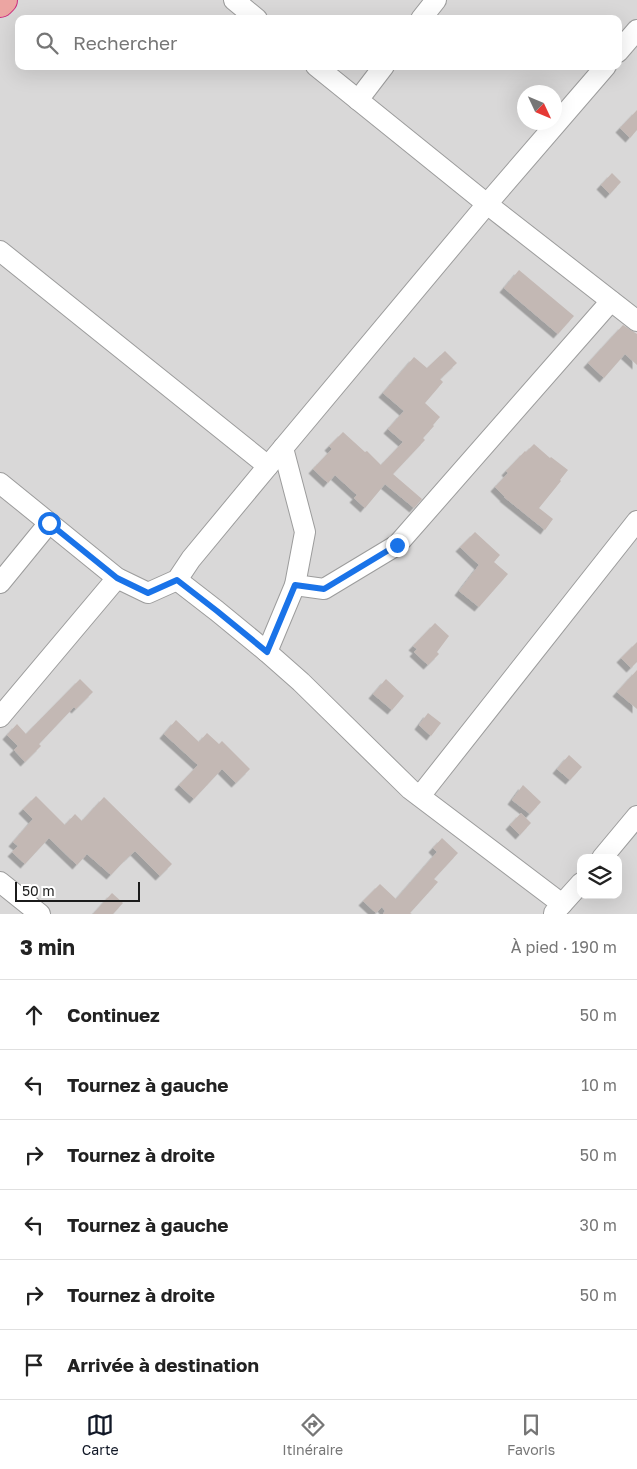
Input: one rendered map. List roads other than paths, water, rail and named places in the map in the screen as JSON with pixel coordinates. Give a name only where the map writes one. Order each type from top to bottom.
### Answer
[{"type":"highway","points":[[0,4],[3,0]]},
{"type":"street","points":[[234,0],[253,15]]},
{"type":"street","points":[[424,15],[436,0]]},
{"type":"street","points":[[622,47],[637,30]]},
{"type":"street","points":[[321,70],[487,204],[637,321]]},
{"type":"street","points":[[358,100],[381,70]]},
{"type":"street","points":[[0,483],[117,578],[148,593],[177,580],[191,559],[283,448],[487,204],[603,70]]},
{"type":"street","points":[[0,251],[268,466]]},
{"type":"street","points":[[295,585],[324,589],[397,545],[611,301]]},
{"type":"street","points":[[267,652],[295,585],[305,532],[283,448]]},
{"type":"street","points":[[420,796],[637,520]]},
{"type":"street","points":[[0,583],[49,523]]},
{"type":"street","points":[[0,717],[117,578]]},
{"type":"street","points":[[177,580],[267,652],[301,682],[410,789],[558,909],[577,888]]},
{"type":"street","points":[[605,854],[637,816]]},
{"type":"street","points":[[0,882],[40,914]]}]
